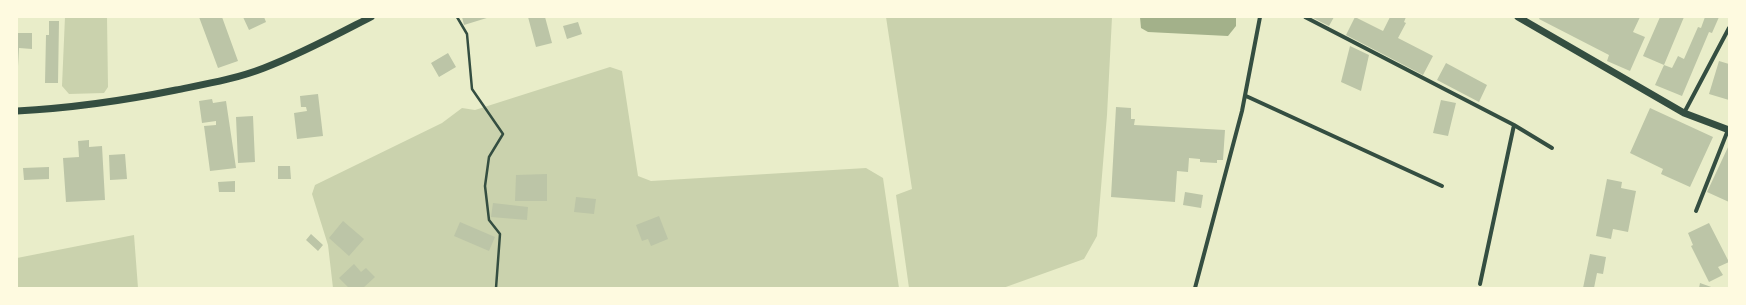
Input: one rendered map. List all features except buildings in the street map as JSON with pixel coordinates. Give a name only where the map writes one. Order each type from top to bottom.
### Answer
[{"type":"street","points":[[17,111],[63,108],[114,102],[226,80],[264,69],[312,48],[371,17]]},
{"type":"street","points":[[1195,288],[1246,96],[1260,17]]},
{"type":"street","points":[[1305,17],[1514,125],[1552,148]]},
{"type":"street","points":[[1518,17],[1684,113],[1729,130],[1696,211]]},
{"type":"street","points":[[1684,113],[1729,28]]},
{"type":"street","points":[[1246,96],[1442,186]]},
{"type":"street","points":[[1480,284],[1514,125]]},
{"type":"path","points":[[457,17],[467,34],[472,89],[503,134],[489,157],[485,186],[489,220],[500,234],[496,288]]},
{"type":"shaded area","points":[[65,17],[107,17],[108,87],[104,93],[69,94],[62,86]]},
{"type":"shaded area","points":[[886,17],[1112,17],[1107,115],[1097,236],[1084,259],[1003,288],[909,288],[896,195],[912,189]]},
{"type":"shaded area","points":[[1140,17],[1236,17],[1236,26],[1228,36],[1148,32],[1141,28]]},
{"type":"shaded area","points":[[610,67],[622,71],[638,176],[651,181],[866,168],[883,178],[899,288],[333,288],[328,245],[312,194],[315,185],[442,123],[462,108],[475,110]]},
{"type":"shaded area","points":[[134,235],[138,288],[17,288],[17,258]]}]
